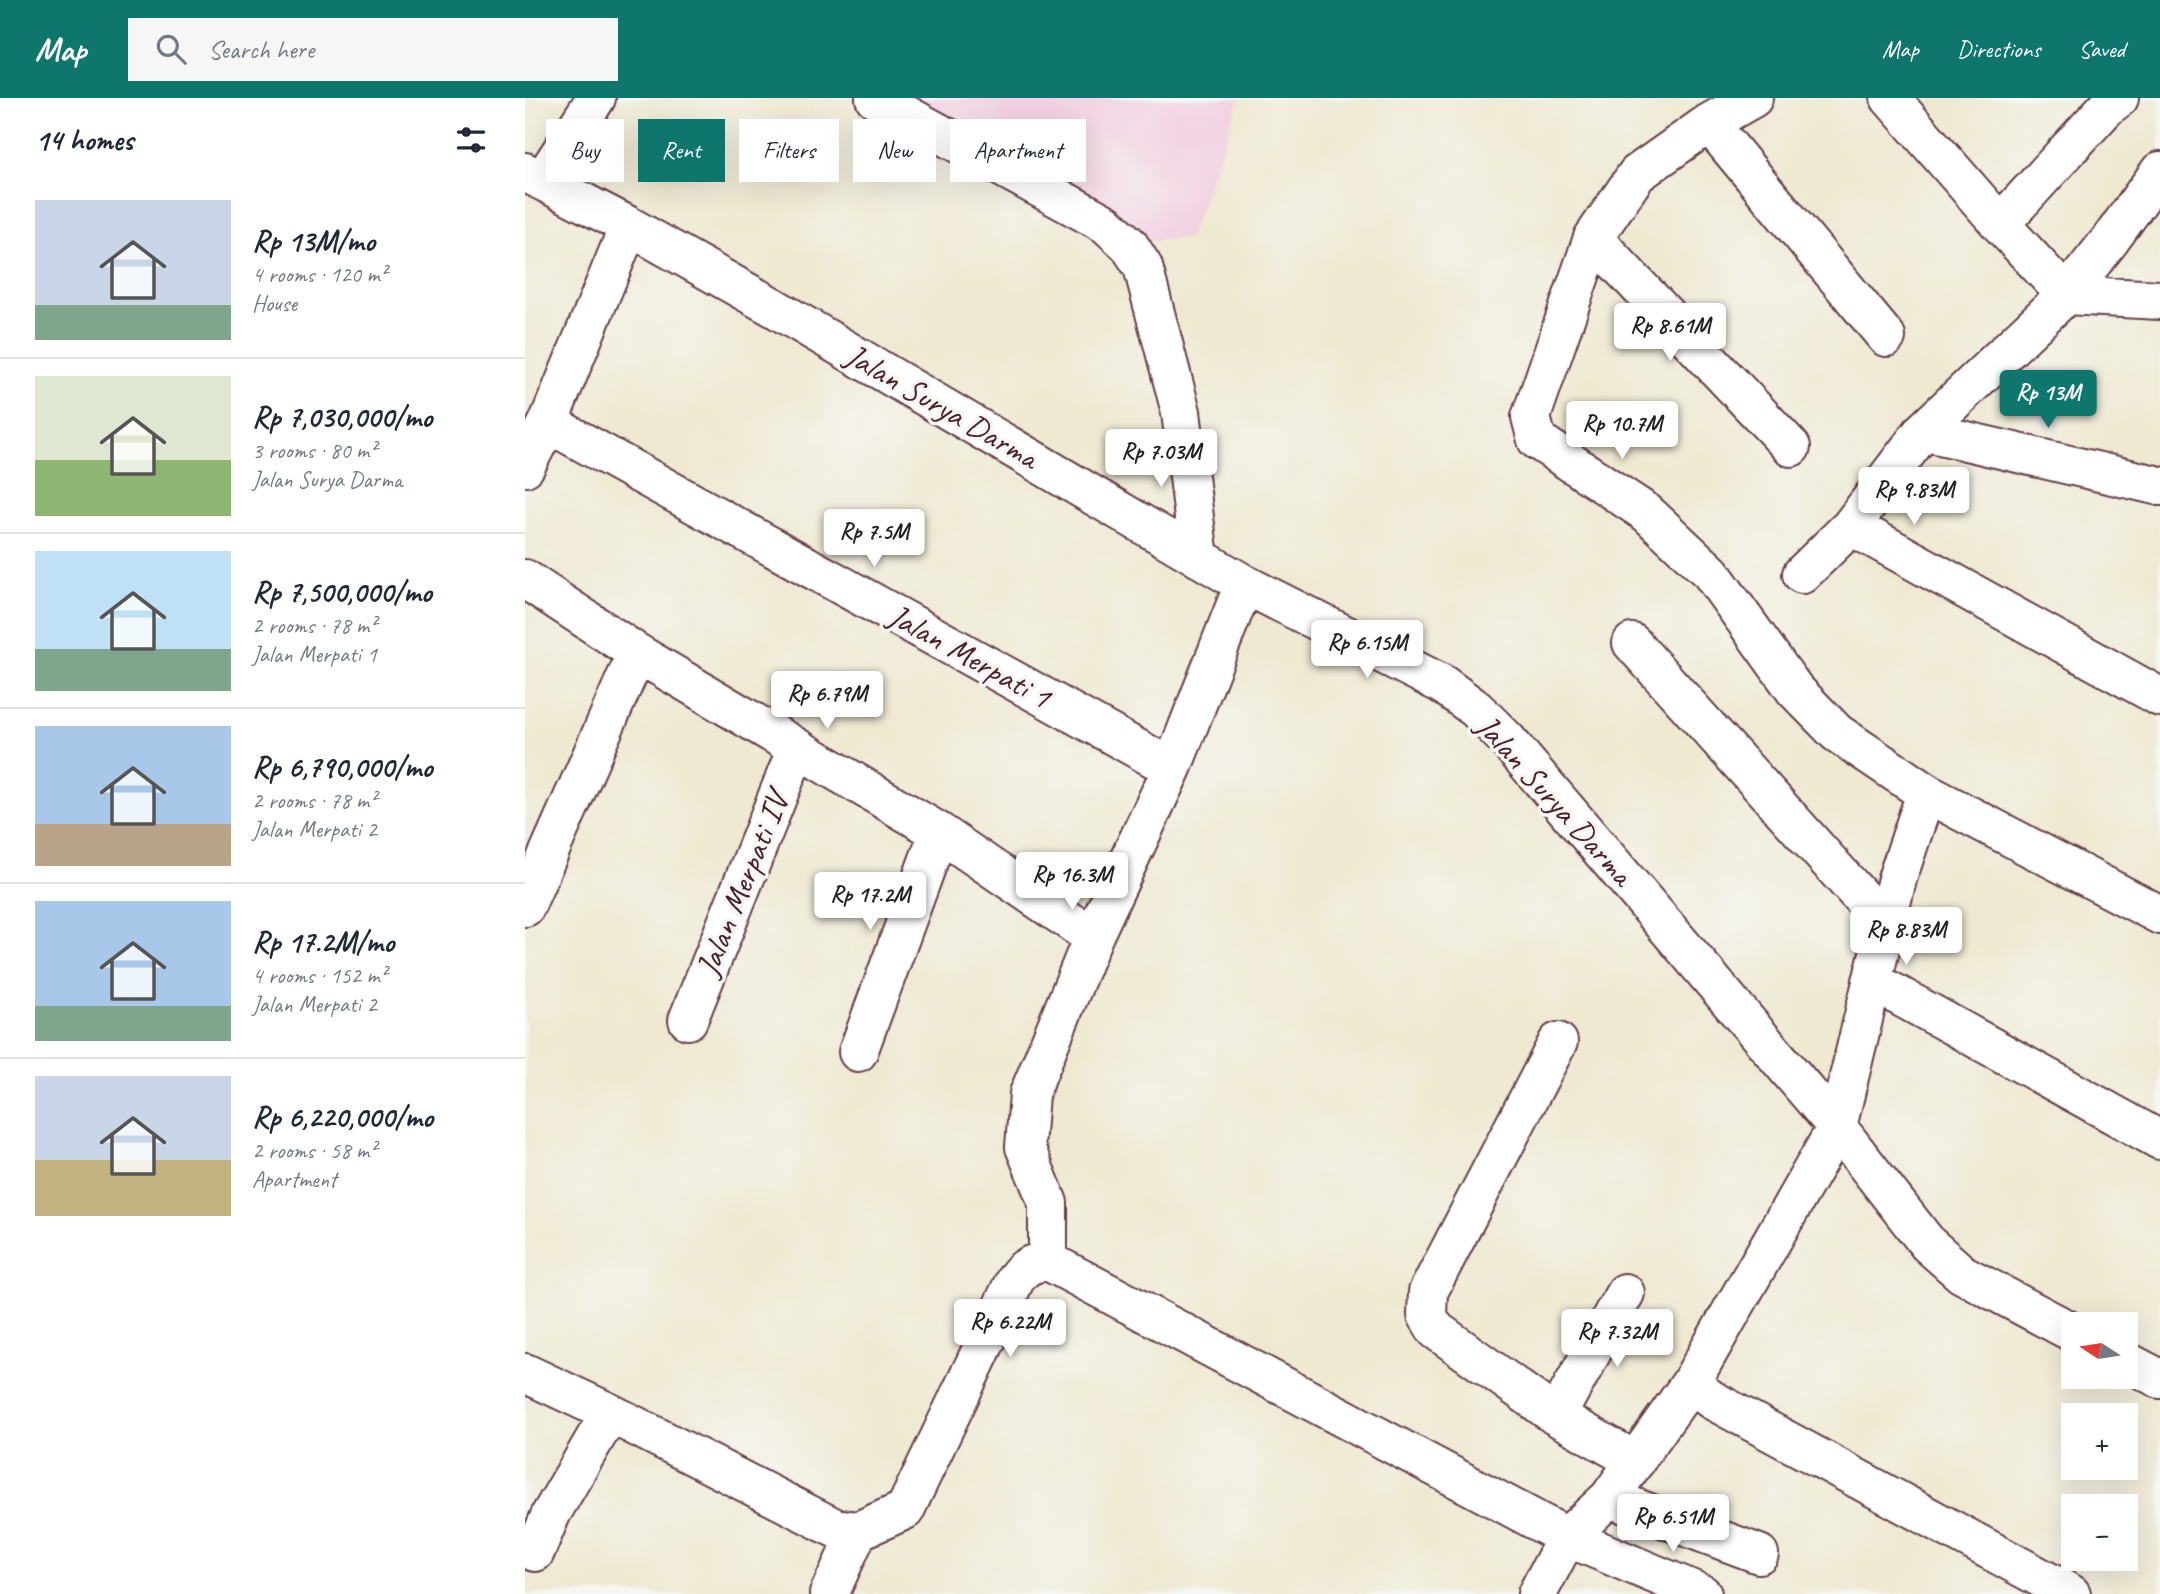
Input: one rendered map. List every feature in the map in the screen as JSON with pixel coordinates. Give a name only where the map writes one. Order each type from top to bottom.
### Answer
[{"type":"street","points":[[533,176],[596,98]]},
{"type":"street","points":[[875,98],[1106,224],[1129,245],[1143,267],[1181,412],[1199,558]]},
{"type":"street","points":[[1753,98],[1709,123],[1637,174],[1593,238],[1531,417],[1537,440],[1647,513],[1711,573],[1795,690],[1837,733],[1926,793],[2160,915]]},
{"type":"street","points":[[1890,98],[2066,295],[2160,300]]},
{"type":"street","points":[[2000,224],[2107,107],[2119,98]]},
{"type":"street","points":[[1709,123],[1886,337]]},
{"type":"street","points":[[1802,574],[1851,526],[1923,430],[2066,295],[2160,171]]},
{"type":"street","name":"Jalan Surya Darma","points":[[533,176],[629,226],[773,307],[1244,584],[1442,684],[1476,709],[1507,740],[1837,1127],[1928,1244],[1962,1273],[2061,1326]]},
{"type":"street","points":[[525,467],[548,423],[629,226]]},
{"type":"street","points":[[1593,238],[1791,447]]},
{"type":"street","name":"Jalan Merpati 1","points":[[548,423],[1171,768]]},
{"type":"street","points":[[1923,430],[2160,486]]},
{"type":"street","points":[[1851,526],[2160,697]]},
{"type":"street","points":[[525,579],[636,653],[939,832],[1093,937]]},
{"type":"street","points":[[1048,1261],[1048,1203],[1025,1147],[1029,1094],[1093,937],[1171,768],[1244,584]]},
{"type":"street","points":[[1632,643],[1886,925]]},
{"type":"street","points":[[525,907],[636,653]]},
{"type":"street","name":"Jalan Merpati IV","points":[[688,1020],[797,748]]},
{"type":"street","points":[[1537,1594],[1567,1537],[1609,1498],[1690,1384],[1837,1127],[1897,879],[1926,793]]},
{"type":"street","points":[[858,1052],[939,832]]},
{"type":"street","points":[[1873,981],[2160,1140]]},
{"type":"street","points":[[1558,1042],[1428,1292],[1427,1315],[1436,1330],[1556,1416],[1636,1461]]},
{"type":"street","points":[[525,1373],[610,1413],[835,1528],[857,1531],[905,1510],[1015,1280],[1022,1270],[1031,1264],[1048,1261],[1567,1537],[1702,1594]]},
{"type":"street","points":[[1556,1416],[1625,1293]]},
{"type":"street","points":[[2139,1368],[2160,1379]]},
{"type":"street","points":[[1690,1384],[1712,1399],[2071,1594]]},
{"type":"street","points":[[535,1552],[551,1514],[610,1413]]},
{"type":"street","points":[[1609,1498],[1759,1554]]},
{"type":"street","points":[[829,1594],[857,1531]]},
{"type":"shaded area","points":[[890,98],[1240,98],[1189,238],[1153,241],[1044,182],[1086,182],[1086,119],[950,119],[950,131],[936,123],[936,119],[929,119]]}]
